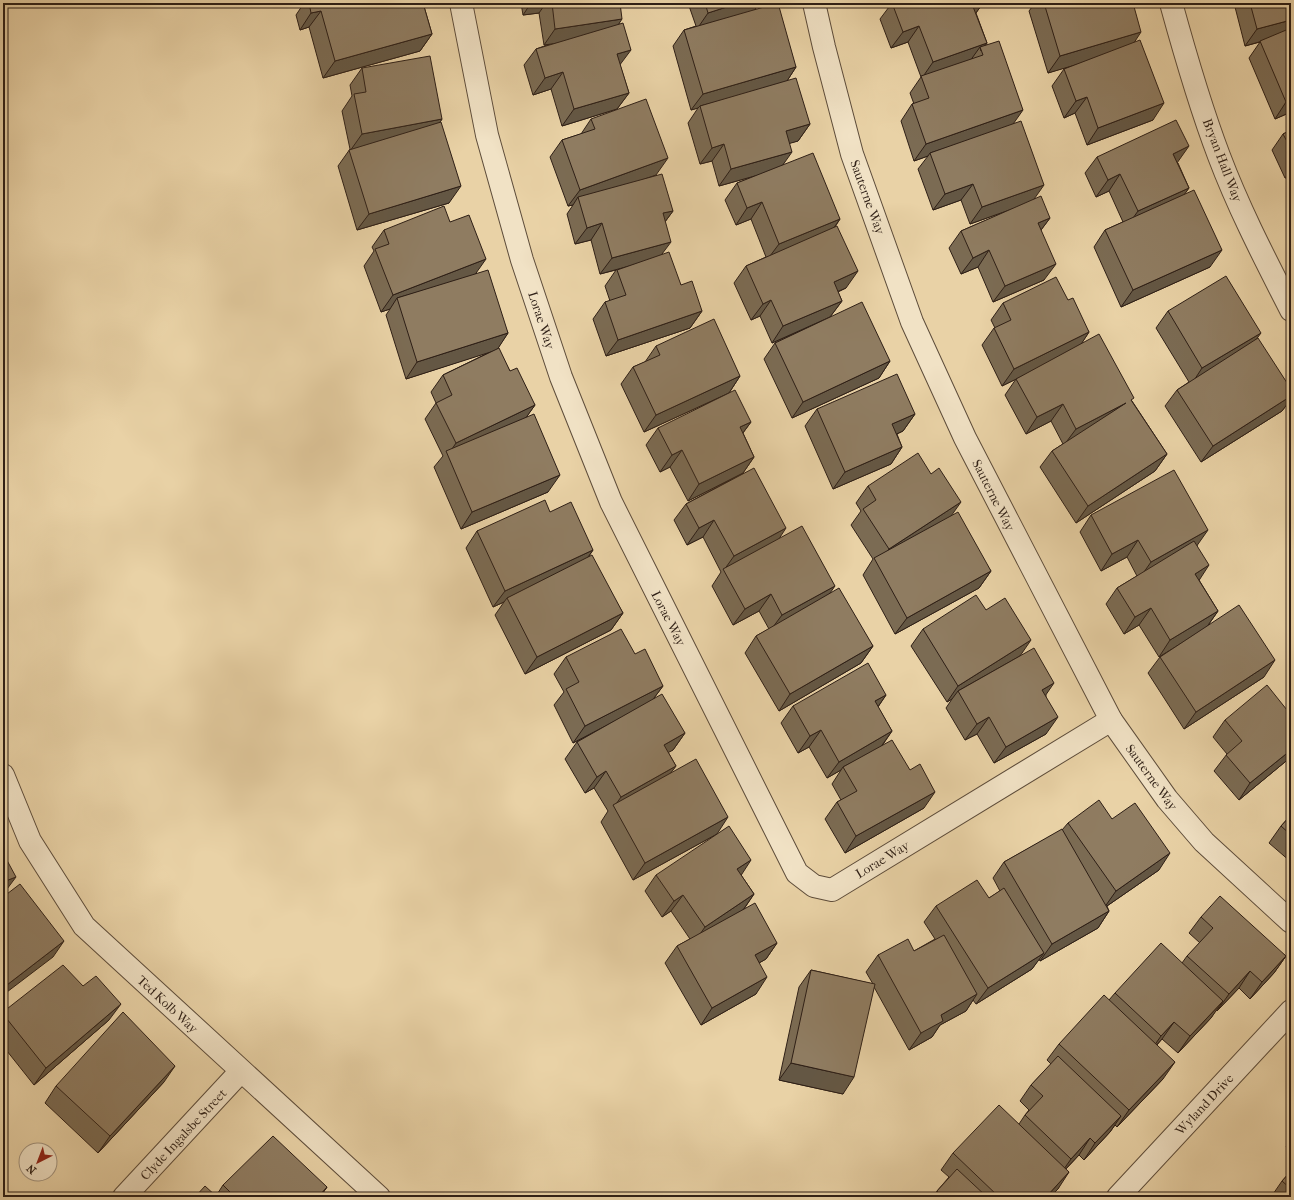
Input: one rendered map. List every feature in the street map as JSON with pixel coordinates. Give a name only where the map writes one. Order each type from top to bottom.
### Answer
[{"type":"street","name":"Lorae Way","points":[[461,3],[487,135],[522,260],[561,377],[611,502],[797,873],[814,886],[832,890],[1111,720]]},
{"type":"street","name":"Sauterne Way","points":[[814,3],[852,154],[912,322],[965,438],[1111,720],[1167,799],[1204,842],[1291,922]]},
{"type":"street","name":"Bryan Hall Way","points":[[1171,3],[1188,64],[1219,156],[1254,238],[1291,310]]},
{"type":"street","name":"Ted Kolb Way","points":[[3,775],[30,842],[84,926],[379,1197]]},
{"type":"street","name":"Wyland Drive","points":[[1118,1197],[1291,1011]]},
{"type":"street","name":"Clyde Ingalsbe Street","points":[[124,1197],[241,1071]]},
{"type":"building","points":[[309,3],[423,3],[432,34],[335,61],[321,11],[311,13]]},
{"type":"building","points":[[552,3],[620,3],[622,19],[555,29]]},
{"type":"building","points":[[705,3],[739,3],[708,13]]},
{"type":"building","points":[[778,3],[796,67],[703,94],[684,30]]},
{"type":"building","points":[[892,3],[976,3],[972,4],[987,43],[933,62],[919,26],[903,32]]},
{"type":"building","points":[[1044,3],[1133,3],[1141,32],[1060,56]]},
{"type":"building","points":[[1250,3],[1291,3],[1291,20],[1257,29]]},
{"type":"building","points":[[623,23],[631,50],[617,54],[629,93],[574,109],[563,72],[545,78],[536,49]]},
{"type":"building","points":[[1291,28],[1291,100],[1286,102],[1260,41]]},
{"type":"building","points":[[1140,40],[1164,103],[1098,128],[1087,97],[1076,101],[1064,69]]},
{"type":"building","points":[[999,41],[1023,110],[926,144],[912,104],[929,98],[921,76],[983,55],[980,47]]},
{"type":"building","points":[[430,56],[442,119],[362,134],[354,94],[366,92],[362,68]]},
{"type":"building","points":[[796,78],[810,124],[786,131],[792,152],[731,169],[724,144],[712,148],[700,106]]},
{"type":"building","points":[[646,99],[668,158],[580,190],[562,140],[595,129],[591,119]]},
{"type":"building","points":[[1176,120],[1189,146],[1173,154],[1189,188],[1138,211],[1120,174],[1108,180],[1097,157]]},
{"type":"building","points":[[1021,121],[1044,185],[982,207],[973,184],[945,194],[930,153]]},
{"type":"building","points":[[441,122],[461,186],[369,214],[349,150]]},
{"type":"building","points":[[1291,130],[1291,149],[1283,134]]},
{"type":"building","points":[[813,153],[840,219],[779,244],[762,202],[747,208],[737,183]]},
{"type":"building","points":[[662,174],[673,211],[663,213],[671,242],[612,258],[602,223],[587,228],[578,197]]},
{"type":"building","points":[[1194,190],[1222,250],[1133,290],[1105,230]]},
{"type":"building","points":[[1041,196],[1050,218],[1038,223],[1056,264],[1005,286],[989,250],[973,258],[961,231]]},
{"type":"building","points":[[444,206],[450,222],[469,215],[486,259],[393,295],[375,249],[389,244],[384,230]]},
{"type":"building","points":[[837,226],[858,271],[834,282],[842,301],[783,326],[771,300],[763,304],[746,266]]},
{"type":"building","points":[[669,252],[681,285],[692,281],[702,311],[618,340],[605,302],[626,295],[617,270]]},
{"type":"building","points":[[488,270],[508,333],[417,362],[397,298]]},
{"type":"building","points":[[1226,276],[1261,333],[1202,368],[1168,311]]},
{"type":"building","points":[[1056,277],[1068,300],[1073,298],[1089,332],[1014,369],[994,328],[1011,320],[1003,303]]},
{"type":"building","points":[[862,302],[890,361],[803,402],[775,343]]},
{"type":"building","points":[[714,319],[740,376],[656,415],[633,367],[660,355],[656,346]]},
{"type":"building","points":[[1099,334],[1134,398],[1131,400],[1167,454],[1088,506],[1052,451],[1126,403],[1076,429],[1063,404],[1037,417],[1016,379]]},
{"type":"building","points":[[1258,338],[1291,389],[1291,396],[1213,446],[1177,390]]},
{"type":"building","points":[[499,348],[510,371],[517,368],[535,405],[456,443],[436,403],[452,395],[443,375]]},
{"type":"building","points":[[897,374],[915,414],[892,424],[902,447],[845,472],[817,409]]},
{"type":"building","points":[[735,390],[751,422],[740,427],[754,457],[699,484],[682,450],[672,455],[658,428]]},
{"type":"building","points":[[534,414],[560,475],[472,512],[446,451]]},
{"type":"building","points":[[918,453],[931,474],[939,468],[961,502],[889,549],[863,509],[876,500],[868,486]]},
{"type":"building","points":[[754,468],[786,528],[734,556],[714,520],[699,528],[686,504]]},
{"type":"building","points":[[1174,470],[1208,530],[1151,562],[1138,540],[1112,554],[1091,515]]},
{"type":"building","points":[[545,500],[550,512],[571,502],[593,550],[505,591],[477,531]]},
{"type":"building","points":[[958,512],[991,571],[907,618],[874,558]]},
{"type":"building","points":[[802,526],[835,586],[782,615],[771,594],[745,609],[723,569]]},
{"type":"building","points":[[1194,541],[1209,565],[1195,574],[1218,611],[1170,640],[1151,608],[1135,617],[1117,588]]},
{"type":"building","points":[[592,555],[623,613],[537,657],[507,598]]},
{"type":"building","points":[[839,588],[873,646],[790,694],[756,636]]},
{"type":"building","points":[[976,595],[986,610],[1005,598],[1031,640],[958,686],[923,629]]},
{"type":"building","points":[[1239,605],[1275,660],[1196,712],[1160,657]]},
{"type":"building","points":[[621,629],[635,654],[645,649],[663,686],[585,726],[566,689],[579,682],[566,657]]},
{"type":"building","points":[[1034,648],[1054,683],[1042,690],[1058,717],[1006,747],[989,717],[977,724],[958,691]]},
{"type":"building","points":[[868,663],[886,695],[875,701],[892,731],[839,762],[821,730],[810,736],[793,706]]},
{"type":"building","points":[[1267,685],[1287,710],[1291,707],[1291,750],[1250,783],[1226,755],[1242,741],[1225,720]]},
{"type":"building","points":[[662,694],[685,733],[664,745],[676,766],[621,797],[606,771],[597,777],[577,742]]},
{"type":"building","points":[[892,740],[910,770],[920,764],[935,792],[856,836],[837,802],[857,791],[843,767]]},
{"type":"building","points":[[696,759],[728,817],[645,863],[613,805]]},
{"type":"building","points":[[1099,800],[1112,819],[1135,803],[1170,853],[1116,891],[1068,823]]},
{"type":"building","points":[[1291,815],[1291,835],[1281,826]]},
{"type":"building","points":[[729,826],[751,860],[737,869],[754,894],[705,927],[683,895],[674,901],[656,875]]},
{"type":"building","points":[[1062,829],[1109,911],[1052,944],[1004,862]]},
{"type":"building","points":[[3,853],[16,877],[3,882]]},
{"type":"building","points":[[977,880],[989,898],[1004,888],[1044,953],[988,988],[936,906]]},
{"type":"building","points":[[20,884],[64,941],[3,988],[3,897]]},
{"type":"building","points":[[1220,896],[1286,956],[1262,982],[1250,971],[1229,994],[1187,956],[1213,928],[1201,917]]},
{"type":"building","points":[[755,903],[777,943],[755,955],[767,977],[712,1008],[677,946]]},
{"type":"building","points":[[944,935],[977,994],[941,1015],[943,1021],[921,1033],[878,955],[908,939],[914,951]]},
{"type":"building","points":[[1161,943],[1223,1001],[1190,1036],[1174,1022],[1161,1036],[1115,993]]},
{"type":"building","points":[[63,965],[83,986],[96,976],[121,1004],[46,1068],[3,1014],[3,1012]]},
{"type":"building","points":[[811,970],[875,984],[854,1077],[791,1063]]},
{"type":"building","points":[[1104,995],[1175,1062],[1129,1110],[1059,1044]]},
{"type":"building","points":[[123,1012],[175,1066],[110,1136],[56,1086]]},
{"type":"building","points":[[1058,1056],[1121,1116],[1095,1143],[1090,1138],[1071,1159],[1025,1115],[1043,1096],[1031,1085]]},
{"type":"building","points":[[999,1105],[1069,1172],[1046,1197],[999,1197],[953,1153]]},
{"type":"building","points":[[273,1136],[327,1187],[318,1197],[235,1197],[223,1185]]},
{"type":"building","points":[[957,1169],[987,1197],[943,1197],[937,1191]]},
{"type":"building","points":[[1291,1171],[1291,1189],[1282,1181]]},
{"type":"building","points":[[205,1186],[217,1197],[195,1197]]},
{"type":"building","points":[[3,1189],[11,1197],[3,1197]]}]
